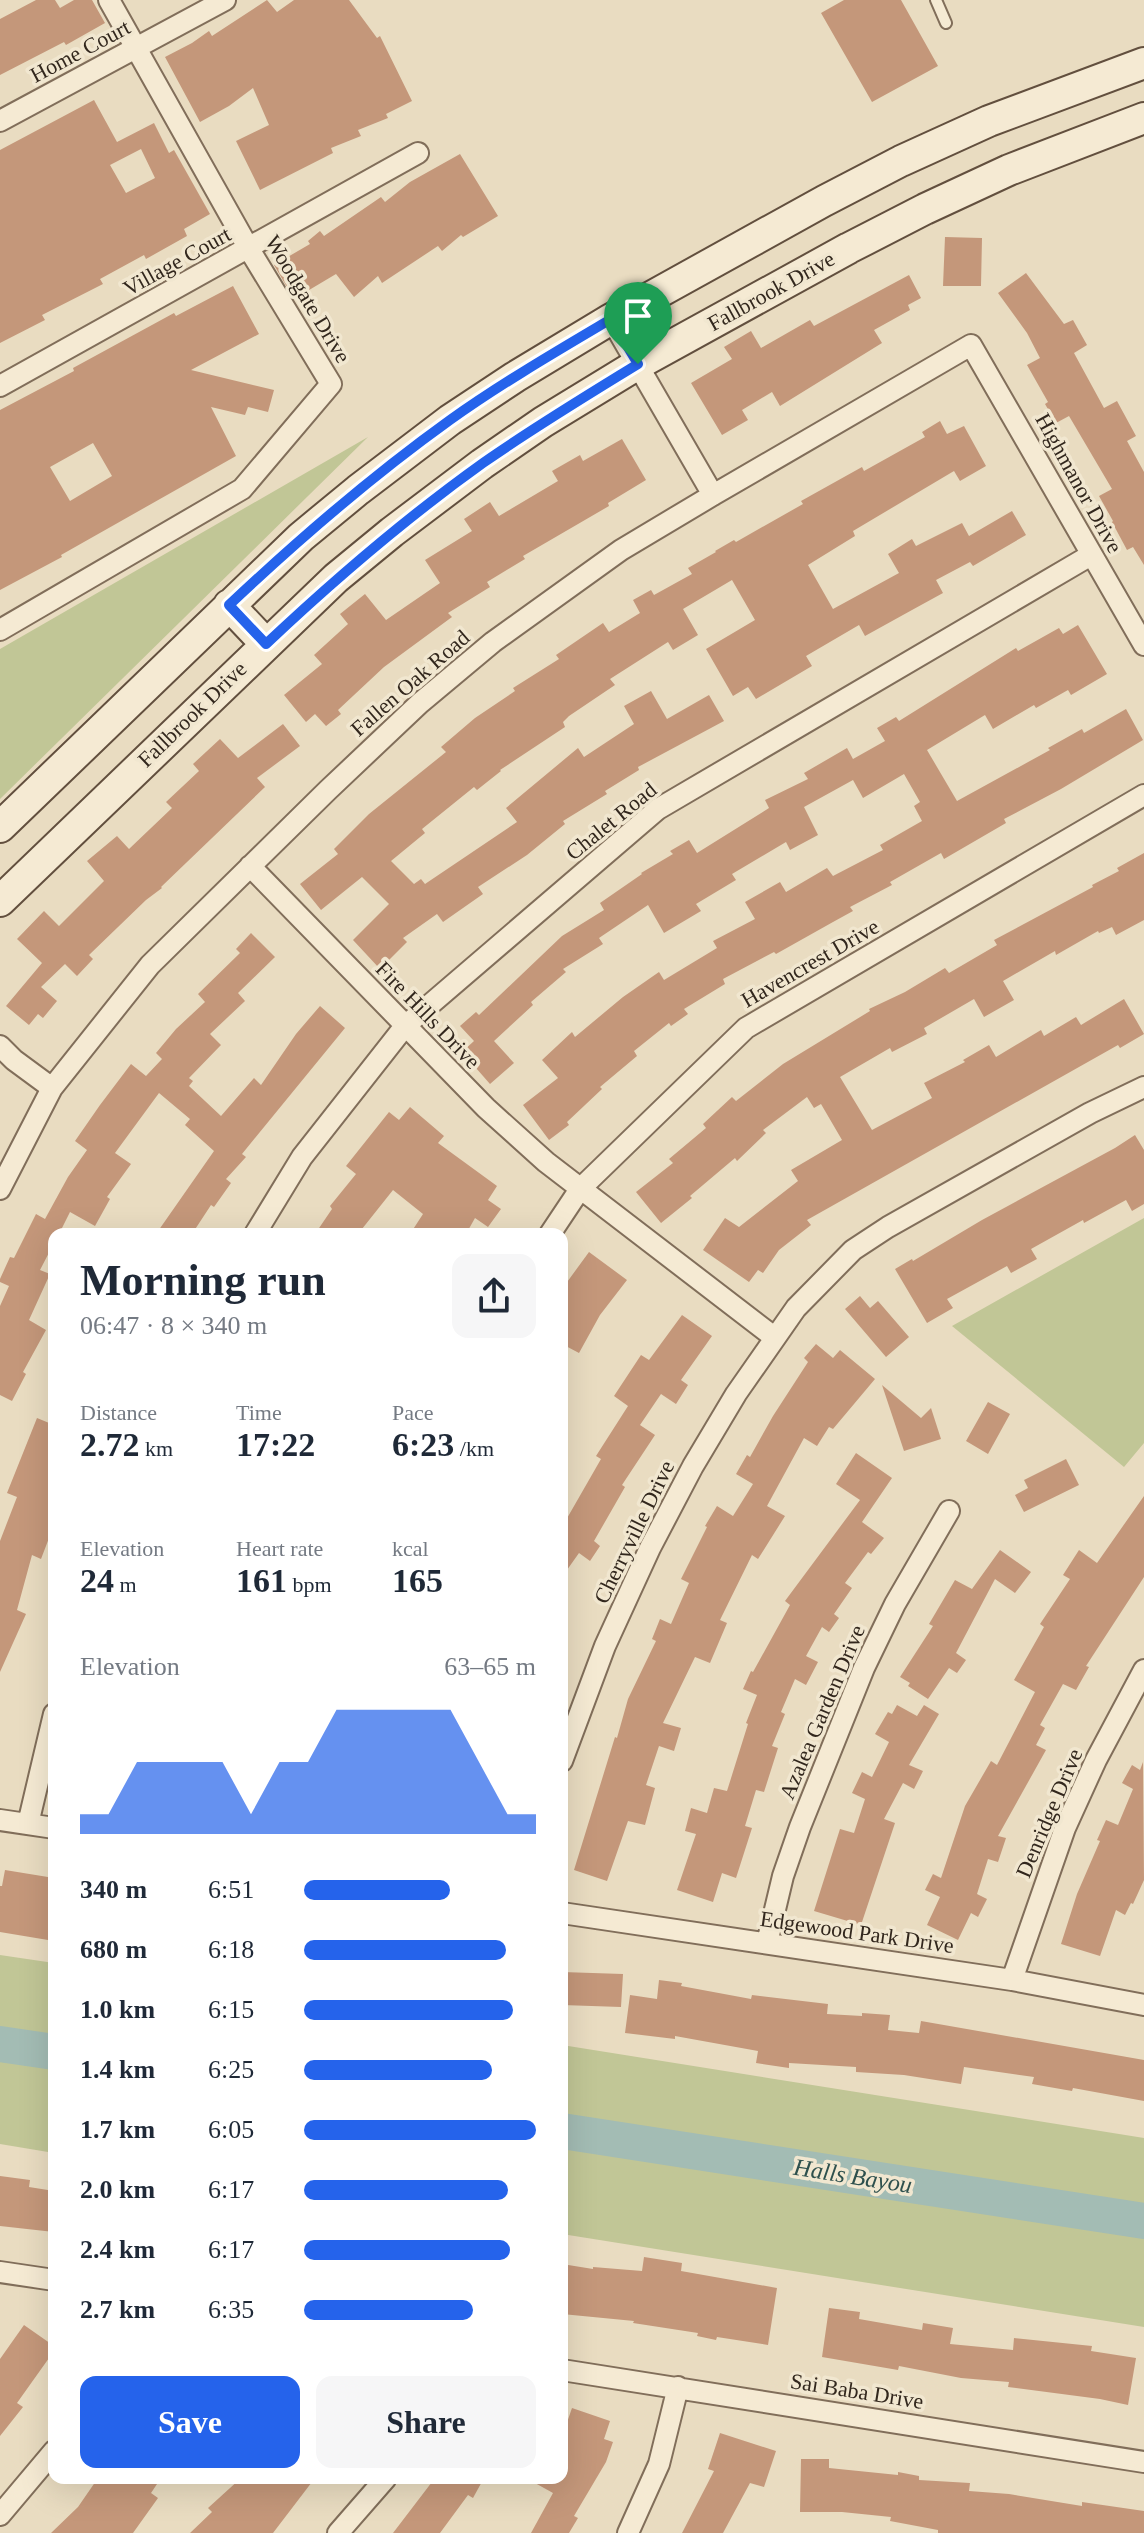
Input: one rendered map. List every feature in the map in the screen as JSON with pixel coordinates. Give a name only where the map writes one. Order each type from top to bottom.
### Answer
[{"type":"main road","points":[[0,827],[311,528],[450,420],[611,319],[901,161],[989,121],[1144,63]]},
{"type":"main road","name":"Fallbrook Drive","points":[[0,901],[346,569],[470,472],[543,422],[638,364],[925,209],[1009,170],[1144,118]]},
{"type":"main road","points":[[229,605],[266,644]]},
{"type":"street","name":"Woodgate Drive","points":[[0,630],[242,489],[331,384],[249,249],[109,0]]},
{"type":"street","name":"Home Court","points":[[0,121],[225,0]]},
{"type":"street","name":"Village Court","points":[[0,386],[418,153]]},
{"type":"street","points":[[611,319],[713,495]]},
{"type":"street","name":"Fallen Oak Road","points":[[0,1189],[52,1088],[150,965],[420,703],[493,642],[621,550],[971,345]]},
{"type":"street","name":"Highmanor Drive","points":[[971,345],[1144,645]]},
{"type":"street","name":"Chalet Road","points":[[259,1228],[302,1157],[405,1026],[658,809],[1091,555]]},
{"type":"street","name":"Havencrest Drive","points":[[554,1228],[580,1189],[746,1028],[1144,795]]},
{"type":"street","name":"Fire Hills Drive","points":[[250,866],[486,1108],[580,1189]]},
{"type":"street","points":[[0,1046],[52,1088]]},
{"type":"street","name":"Cherryville Drive","points":[[568,1745],[605,1646],[650,1548],[693,1466],[736,1394],[796,1308],[853,1250],[936,1199],[1090,1113],[1144,1087]]},
{"type":"street","points":[[580,1189],[774,1337]]},
{"type":"street","name":"Azalea Garden Drive","points":[[767,1943],[783,1876],[800,1827],[864,1668],[895,1604],[949,1511]]},
{"type":"street","name":"Denridge Drive","points":[[1012,1980],[1065,1828],[1096,1760],[1144,1670]]},
{"type":"street","points":[[28,1824],[48,1739]]},
{"type":"street","points":[[0,1820],[48,1827]]},
{"type":"street","name":"Edgewood Park Drive","points":[[568,1914],[1012,1980],[1144,2005]]},
{"type":"street","points":[[0,2272],[48,2279]]},
{"type":"street","name":"Sai Baba Drive","points":[[568,2371],[1144,2462]]},
{"type":"street","points":[[628,2533],[659,2464],[678,2387]]},
{"type":"street","points":[[0,2515],[48,2458]]},
{"type":"street","points":[[338,2533],[381,2484]]},
{"type":"lane","points":[[936,0],[946,23]]},
{"type":"green space","points":[[368,437],[0,799],[0,649]]},
{"type":"green space","points":[[1144,1218],[1144,1443],[1124,1467],[952,1326]]},
{"type":"green space","points":[[0,1955],[48,1962],[48,2152],[0,2144]]},
{"type":"green space","points":[[568,2046],[1144,2138],[1144,2327],[568,2235]]},
{"type":"building","points":[[36,0],[55,0],[60,8],[74,0],[92,0],[105,23],[66,45],[64,42],[0,75],[0,19]]},
{"type":"building","points":[[267,0],[277,12],[294,0],[349,0],[377,38],[380,36],[412,101],[386,114],[388,118],[358,130],[361,136],[331,148],[333,153],[260,190],[236,141],[269,125],[253,88],[200,122],[165,57],[209,31],[212,36]]},
{"type":"building","points":[[844,0],[901,0],[938,66],[872,102],[821,13]]},
{"type":"building","points":[[94,100],[117,142],[154,123],[169,153],[174,150],[210,214],[184,229],[187,236],[146,259],[144,255],[100,279],[103,284],[42,315],[45,320],[0,343],[0,150]],"holes":[[[141,149],[155,178],[126,193],[110,165]]]},
{"type":"building","points":[[460,154],[498,216],[463,237],[461,235],[442,251],[438,246],[382,283],[378,276],[354,297],[336,274],[294,299],[274,265],[310,244],[308,241],[320,231],[324,236],[381,197],[385,202],[410,182]]},
{"type":"building","points":[[945,237],[982,238],[981,286],[943,286]]},
{"type":"building","points":[[1026,273],[1064,324],[1073,320],[1087,345],[1074,353],[1104,408],[1117,401],[1136,436],[1127,441],[1144,472],[1144,565],[1133,547],[1127,550],[1099,496],[1112,489],[1069,416],[1056,423],[1027,365],[1040,358],[1027,333],[998,293]]},
{"type":"building","points":[[909,275],[921,298],[908,305],[910,310],[874,330],[882,343],[780,406],[772,392],[742,410],[748,420],[722,435],[691,383],[732,359],[724,347],[751,331],[761,348],[810,320],[814,326]]},
{"type":"building","points":[[233,286],[259,334],[191,370],[274,390],[268,412],[248,407],[245,415],[211,407],[236,456],[0,590],[0,410],[174,313],[176,316]],"holes":[[[93,443],[112,476],[70,501],[50,467]]]},
{"type":"building","points":[[940,421],[947,434],[964,426],[986,466],[960,481],[954,471],[853,531],[855,536],[808,565],[833,609],[899,573],[888,554],[912,539],[916,546],[962,523],[969,536],[1012,511],[1026,535],[973,566],[970,562],[936,580],[943,593],[865,636],[859,625],[806,656],[812,666],[756,699],[748,687],[733,696],[706,649],[755,620],[732,580],[683,609],[698,635],[673,650],[668,642],[610,679],[615,685],[569,716],[563,722],[565,727],[500,770],[477,790],[474,787],[422,829],[425,833],[391,861],[414,884],[421,879],[425,884],[517,822],[506,808],[578,748],[584,757],[634,724],[624,706],[651,691],[667,719],[709,695],[724,721],[638,767],[639,770],[605,791],[607,794],[563,821],[565,824],[527,855],[478,887],[483,894],[443,922],[437,914],[403,938],[407,942],[380,969],[353,940],[389,904],[362,877],[321,910],[300,884],[338,854],[334,849],[369,814],[446,752],[441,747],[475,718],[515,691],[513,688],[559,659],[556,655],[603,623],[609,632],[640,613],[633,600],[651,590],[654,595],[692,574],[688,568],[715,551],[803,504],[801,501],[862,467],[864,471],[925,437],[922,432]]},
{"type":"building","points":[[622,439],[646,480],[608,503],[609,506],[523,556],[525,559],[487,582],[490,587],[448,613],[452,617],[384,667],[338,710],[341,714],[326,726],[315,714],[306,722],[284,695],[322,664],[314,655],[348,624],[340,614],[365,594],[386,620],[440,583],[425,560],[472,531],[464,519],[490,502],[499,516],[558,481],[552,471],[580,455],[583,461]]},
{"type":"building","points":[[1078,625],[1107,674],[1071,695],[1068,690],[1036,708],[1034,705],[993,729],[985,715],[927,750],[957,801],[1082,729],[1084,733],[1126,709],[1143,740],[1004,819],[1006,823],[944,859],[941,853],[890,882],[892,885],[850,907],[853,911],[776,954],[774,952],[723,979],[725,984],[684,1009],[688,1014],[671,1026],[669,1023],[634,1051],[637,1056],[600,1087],[602,1089],[567,1122],[569,1125],[549,1140],[523,1105],[558,1078],[542,1060],[572,1032],[575,1037],[659,972],[664,980],[717,948],[713,941],[755,919],[745,902],[780,882],[786,892],[827,868],[833,876],[883,850],[880,845],[922,821],[914,806],[920,802],[904,774],[863,798],[853,780],[804,807],[818,835],[790,850],[786,842],[732,874],[736,880],[696,904],[701,911],[664,933],[648,905],[599,938],[603,944],[563,969],[566,972],[531,1002],[533,1005],[494,1041],[514,1063],[490,1084],[462,1052],[474,1041],[460,1026],[476,1012],[479,1015],[562,936],[604,910],[600,903],[673,854],[670,851],[689,840],[697,853],[769,808],[765,800],[808,779],[804,773],[847,748],[853,759],[885,741],[877,728],[896,717],[899,721],[1016,648],[1018,651],[1059,628],[1063,634]]},
{"type":"building","points":[[283,724],[300,746],[257,778],[265,787],[89,955],[93,959],[77,976],[65,964],[41,987],[57,1001],[43,1018],[38,1014],[29,1025],[6,1006],[42,963],[17,939],[44,911],[59,926],[104,881],[87,861],[117,836],[129,849],[172,808],[166,802],[199,771],[193,764],[220,739],[238,758]]},
{"type":"building","points":[[1144,853],[1144,920],[1116,935],[1112,927],[1098,931],[1056,955],[1055,951],[1003,981],[1014,1000],[984,1017],[974,999],[924,1028],[927,1034],[892,1052],[890,1048],[840,1077],[872,1130],[932,1098],[924,1083],[965,1062],[963,1060],[989,1045],[996,1057],[1041,1030],[1044,1036],[1076,1017],[1081,1025],[1124,999],[1144,1034],[1120,1048],[1118,1045],[807,1220],[811,1225],[779,1250],[763,1273],[758,1270],[749,1282],[703,1250],[725,1218],[739,1227],[798,1181],[791,1170],[842,1140],[821,1104],[814,1108],[807,1097],[763,1130],[766,1133],[737,1161],[735,1158],[661,1223],[636,1192],[673,1163],[669,1159],[706,1128],[703,1124],[732,1097],[736,1101],[783,1064],[869,1009],[945,968],[949,973],[997,945],[994,940],[1093,887],[1119,871],[1117,868]]},
{"type":"building","points":[[251,933],[275,957],[238,993],[245,1001],[210,1034],[221,1045],[189,1078],[193,1081],[189,1086],[221,1116],[254,1078],[261,1085],[296,1034],[320,1006],[345,1028],[242,1154],[246,1157],[226,1179],[231,1183],[196,1228],[160,1228],[214,1151],[185,1125],[190,1119],[159,1093],[115,1153],[131,1164],[107,1197],[110,1199],[95,1226],[70,1212],[62,1228],[48,1228],[48,1255],[40,1270],[48,1273],[48,1278],[29,1320],[46,1330],[23,1372],[26,1374],[12,1401],[0,1395],[0,1306],[9,1286],[0,1279],[10,1257],[14,1258],[36,1214],[45,1219],[87,1150],[75,1141],[100,1105],[131,1064],[146,1076],[162,1059],[156,1053],[205,1002],[198,994],[240,953],[236,949]]},
{"type":"building","points":[[410,1107],[444,1136],[438,1143],[497,1186],[488,1200],[501,1209],[488,1227],[475,1218],[469,1228],[414,1228],[423,1214],[393,1190],[363,1228],[319,1228],[332,1209],[330,1206],[356,1174],[346,1166],[389,1112],[399,1120]]},
{"type":"building","points":[[1135,1135],[1144,1150],[1144,1204],[1132,1211],[1126,1200],[1084,1223],[1083,1220],[1031,1249],[1037,1259],[1011,1273],[1007,1266],[947,1299],[953,1308],[927,1323],[895,1269]]},
{"type":"building","points":[[589,1252],[627,1280],[600,1315],[579,1353],[568,1347],[568,1281]]},
{"type":"building","points":[[860,1296],[870,1308],[878,1301],[909,1337],[886,1357],[845,1309]]},
{"type":"building","points":[[682,1315],[712,1336],[681,1380],[688,1385],[676,1404],[661,1394],[640,1425],[655,1435],[622,1485],[625,1487],[594,1541],[600,1546],[590,1561],[579,1553],[568,1569],[568,1517],[601,1459],[596,1456],[628,1406],[614,1396],[641,1355],[649,1360]]},
{"type":"building","points":[[816,1344],[833,1358],[840,1350],[875,1379],[833,1429],[829,1427],[817,1446],[804,1438],[767,1506],[785,1516],[758,1559],[752,1555],[720,1620],[727,1623],[710,1663],[695,1657],[663,1723],[681,1728],[674,1751],[659,1746],[646,1785],[655,1788],[645,1825],[628,1821],[607,1881],[574,1870],[628,1699],[656,1641],[652,1639],[660,1619],[671,1624],[689,1583],[681,1579],[717,1506],[733,1516],[753,1484],[736,1474],[747,1455],[750,1457],[808,1362],[804,1358]]},
{"type":"building","points":[[882,1385],[921,1418],[931,1408],[941,1439],[904,1451]]},
{"type":"building","points":[[988,1402],[1010,1414],[988,1454],[966,1441]]},
{"type":"building","points":[[37,1418],[48,1423],[48,1541],[41,1559],[32,1555],[17,1610],[26,1614],[0,1672],[0,1541],[17,1497],[7,1493]]},
{"type":"building","points":[[856,1453],[892,1478],[862,1522],[884,1538],[871,1554],[868,1552],[845,1583],[852,1588],[834,1614],[839,1618],[829,1632],[822,1627],[806,1656],[818,1662],[806,1685],[795,1679],[781,1712],[785,1714],[772,1746],[778,1748],[764,1792],[756,1790],[745,1826],[752,1828],[736,1878],[722,1873],[713,1902],[677,1890],[696,1834],[685,1831],[691,1808],[707,1813],[714,1788],[727,1791],[757,1695],[743,1689],[751,1671],[790,1605],[785,1601],[860,1500],[836,1484]]},
{"type":"building","points":[[1066,1459],[1079,1485],[1024,1512],[1015,1495],[1028,1488],[1024,1480]]},
{"type":"building","points":[[1144,1496],[1144,1577],[1086,1666],[1089,1667],[1076,1690],[1063,1684],[1040,1725],[1045,1728],[1036,1745],[1046,1750],[998,1836],[1006,1838],[998,1862],[988,1859],[977,1894],[987,1899],[978,1917],[971,1913],[958,1940],[927,1925],[940,1897],[925,1890],[933,1874],[941,1878],[965,1806],[991,1761],[997,1765],[1035,1692],[1014,1680],[1044,1627],[1040,1624],[1070,1579],[1063,1575],[1079,1550],[1097,1563]]},
{"type":"building","points":[[1000,1550],[1031,1572],[1015,1593],[995,1579],[956,1653],[966,1660],[957,1673],[949,1668],[928,1699],[900,1677],[933,1626],[929,1624],[955,1580],[972,1589]]},
{"type":"building","points":[[897,1705],[917,1716],[924,1705],[939,1714],[909,1765],[923,1771],[914,1789],[903,1783],[884,1819],[895,1823],[861,1925],[814,1911],[840,1829],[854,1833],[865,1799],[852,1793],[862,1772],[872,1777],[889,1742],[875,1734],[888,1712],[892,1714]]},
{"type":"building","points":[[1143,1762],[1144,1880],[1125,1915],[1116,1910],[1100,1956],[1061,1944],[1106,1820],[1118,1825],[1133,1789],[1122,1783],[1132,1765],[1140,1770]]},
{"type":"building","points":[[5,1870],[48,1877],[48,1940],[0,1932]]},
{"type":"building","points":[[568,1972],[623,1974],[621,2007],[568,2005]]},
{"type":"building","points":[[659,1980],[751,1999],[752,1995],[828,2004],[827,2014],[890,2015],[888,2030],[919,2033],[921,2021],[1144,2060],[1144,2101],[1032,2084],[1034,2077],[964,2067],[961,2084],[904,2075],[856,2072],[856,2067],[789,2063],[789,2068],[756,2063],[758,2051],[675,2036],[675,2039],[625,2033],[630,1995],[657,1999]]},
{"type":"building","points":[[0,2176],[30,2180],[29,2187],[48,2190],[48,2231],[0,2226]]},
{"type":"building","points":[[644,2257],[682,2263],[681,2271],[777,2288],[768,2345],[717,2337],[716,2340],[697,2336],[698,2333],[634,2321],[568,2315],[568,2265],[642,2271]]},
{"type":"building","points":[[829,2308],[860,2312],[859,2319],[922,2330],[923,2323],[953,2328],[950,2344],[1013,2350],[1014,2338],[1092,2346],[1091,2351],[1136,2358],[1128,2405],[1008,2387],[1009,2382],[961,2378],[899,2366],[898,2370],[822,2357]]},
{"type":"building","points":[[24,2325],[48,2342],[48,2359],[17,2403],[23,2407],[0,2436],[0,2359]]},
{"type":"building","points":[[572,2408],[610,2421],[604,2439],[613,2442],[606,2462],[574,2516],[578,2518],[569,2533],[531,2533],[553,2493],[537,2484],[568,2484],[568,2420]]},
{"type":"building","points":[[720,2433],[776,2451],[764,2487],[750,2483],[723,2533],[682,2533],[714,2471],[708,2469]]},
{"type":"building","points":[[801,2459],[829,2459],[829,2468],[898,2475],[898,2472],[919,2476],[919,2480],[970,2483],[969,2491],[1144,2511],[1144,2533],[938,2533],[938,2530],[890,2521],[891,2517],[800,2512]]},
{"type":"building","points":[[94,2484],[157,2484],[151,2493],[158,2498],[133,2533],[51,2533],[78,2507]]},
{"type":"building","points":[[234,2484],[310,2484],[273,2533],[190,2533],[212,2512],[208,2508]]},
{"type":"building","points":[[430,2484],[481,2484],[473,2498],[468,2495],[440,2533],[393,2533]]},
{"type":"waterway","name":"Halls Bayou","points":[[0,2044],[48,2051]]},
{"type":"waterway","name":"Halls Bayou","points":[[568,2132],[1144,2221]]},
{"type":"route","points":[[611,319],[638,364],[543,422],[482,464],[336,578],[266,644],[229,605],[301,537],[450,420],[611,319]]}]
